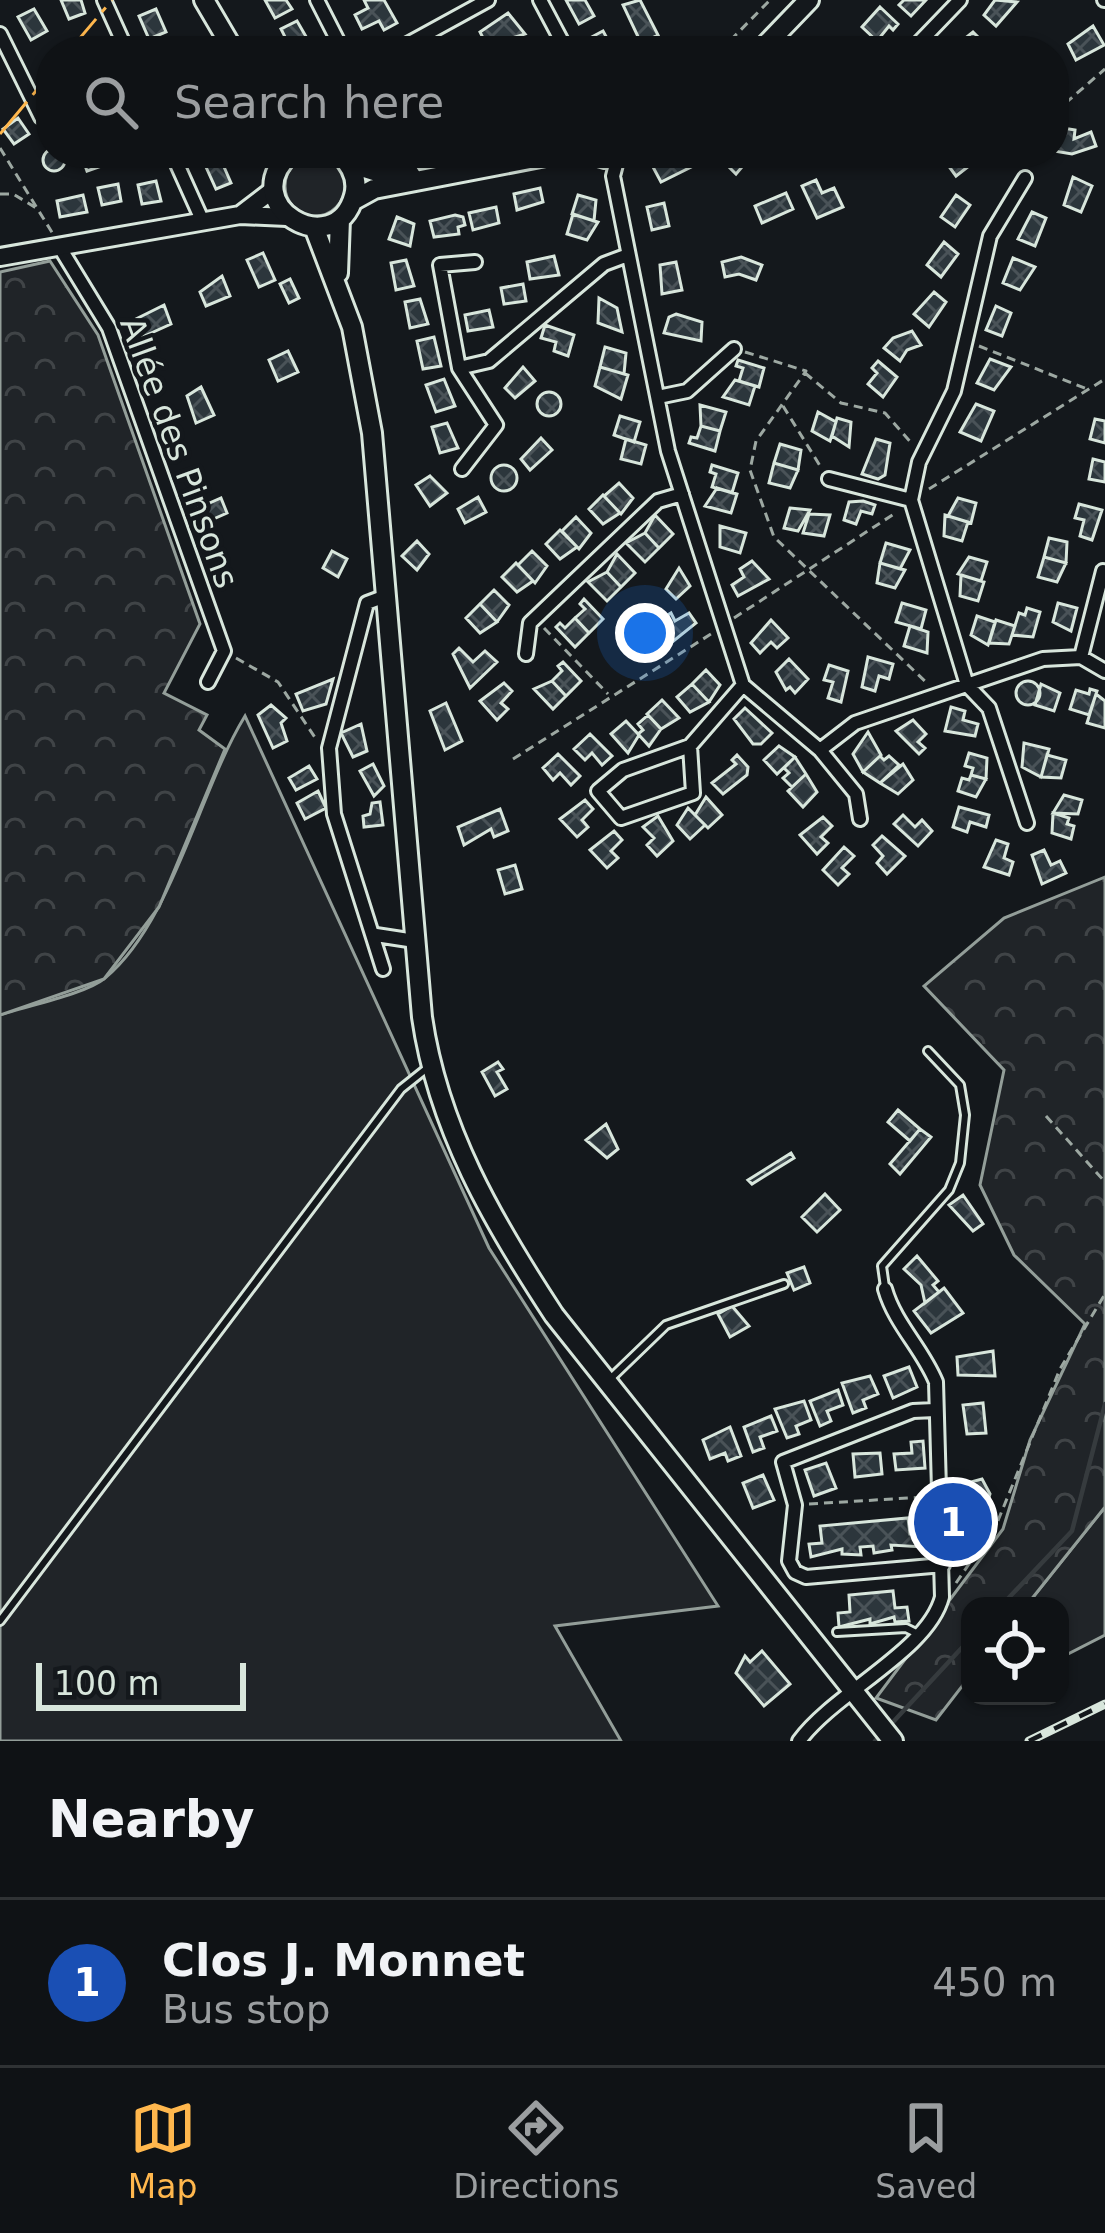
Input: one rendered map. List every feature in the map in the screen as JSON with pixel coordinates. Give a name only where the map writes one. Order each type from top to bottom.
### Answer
[{"type":"main road","points":[[205,0],[225,36]]},
{"type":"main road","points":[[761,36],[796,0]]},
{"type":"main road","points":[[774,36],[809,0]]},
{"type":"main road","points":[[280,168],[274,189],[287,217],[314,227],[340,219]]},
{"type":"main road","points":[[348,168],[356,188],[354,200]]},
{"type":"main road","points":[[368,168],[415,174],[445,168]]},
{"type":"main road","points":[[338,284],[340,219],[354,200],[374,189],[483,168]]},
{"type":"main road","points":[[314,227],[338,284],[372,433],[382,597],[429,1066],[453,1137],[506,1241],[606,1383],[893,1741]]},
{"type":"street","points":[[104,0],[120,36]]},
{"type":"street","points":[[317,0],[335,36]]},
{"type":"street","points":[[422,36],[488,0]]},
{"type":"street","points":[[540,0],[559,36]]},
{"type":"street","points":[[925,36],[960,0]]},
{"type":"street","points":[[0,34],[36,107]]},
{"type":"street","points":[[179,168],[203,222]]},
{"type":"street","points":[[605,168],[613,176]]},
{"type":"street","points":[[615,168],[658,397],[682,494],[743,685],[820,750],[856,794],[860,819]]},
{"type":"street","points":[[1025,178],[990,236],[954,391],[922,455],[911,500],[967,685],[989,708],[1027,823]]},
{"type":"street","points":[[240,215],[274,189]]},
{"type":"street","points":[[0,257],[240,215],[287,217]]},
{"type":"street","name":"Allée des Pinsons","points":[[59,246],[109,328],[224,651]]},
{"type":"street","points":[[459,368],[489,361],[604,264],[628,255]]},
{"type":"street","points":[[462,469],[496,424],[459,368],[440,265],[475,262]]},
{"type":"street","points":[[658,397],[688,391],[734,349]]},
{"type":"street","points":[[829,479],[911,500]]},
{"type":"street","points":[[526,655],[534,618],[658,501],[682,494]]},
{"type":"street","points":[[1081,657],[1103,571]]},
{"type":"street","points":[[382,597],[367,603],[329,748],[334,814],[376,935],[382,969]]},
{"type":"street","points":[[208,682],[224,651]]},
{"type":"street","points":[[820,750],[855,723],[1043,659],[1081,657],[1105,671]]},
{"type":"street","points":[[690,746],[693,793],[621,818],[598,790],[622,770],[690,746],[743,685]]},
{"type":"street","points":[[376,935],[415,941]]},
{"type":"street","points":[[799,1741],[816,1718],[919,1635],[938,1615],[942,1597],[936,1382],[926,1358],[891,1310],[885,1289]]},
{"type":"street","points":[[935,1410],[913,1411],[783,1462],[795,1505],[788,1561],[795,1573],[806,1576],[943,1565]]},
{"type":"lane","points":[[885,1289],[882,1266],[949,1190],[960,1162],[965,1115],[960,1085],[928,1051]]},
{"type":"lane","points":[[0,1621],[401,1089],[429,1066]]},
{"type":"lane","points":[[606,1383],[633,1363],[665,1325],[784,1284]]},
{"type":"lane","points":[[837,1632],[906,1628],[919,1635]]},
{"type":"path","points":[[735,36],[770,0]]},
{"type":"path","points":[[1069,100],[1105,69]]},
{"type":"path","points":[[0,148],[59,246]]},
{"type":"path","points":[[0,194],[13,194],[39,210]]},
{"type":"path","points":[[966,341],[1088,389]]},
{"type":"path","points":[[734,349],[805,373],[841,403],[884,412],[922,455]]},
{"type":"path","points":[[805,373],[756,441],[750,470],[774,537],[924,676],[935,696]]},
{"type":"path","points":[[513,759],[1105,379]]},
{"type":"path","points":[[782,404],[829,479]]},
{"type":"path","points":[[534,618],[611,697]]},
{"type":"path","points":[[224,651],[278,682],[313,736],[329,748]]},
{"type":"path","points":[[1046,1116],[1105,1181]]},
{"type":"path","points":[[942,1597],[998,1523],[1060,1370],[1105,1294]]},
{"type":"path","points":[[795,1505],[941,1496]]},
{"type":"green space","points":[[292,168],[338,168],[343,174],[343,198],[327,214],[303,214],[287,198],[285,186]]},
{"type":"green space","points":[[50,261],[98,335],[200,624],[164,693],[207,715],[199,730],[225,749],[159,907],[104,979],[0,1015],[0,272]]},
{"type":"green space","points":[[245,716],[489,1248],[718,1606],[555,1626],[621,1741],[0,1741],[0,1015],[96,984],[128,954],[167,891]]},
{"type":"green space","points":[[1105,877],[1105,1507],[1033,1597],[961,1597],[961,1688],[936,1720],[876,1698],[1003,1529],[1030,1440],[1085,1324],[1014,1255],[980,1185],[1004,1070],[924,986],[1004,918]]},
{"type":"green space","points":[[1105,1507],[1105,1635],[1069,1653],[1069,1597],[1033,1597]]},
{"type":"building","points":[[61,0],[81,0],[85,13],[69,19]]},
{"type":"building","points":[[265,0],[286,0],[292,9],[275,18]]},
{"type":"building","points":[[364,0],[384,0],[397,23],[384,30],[379,21],[362,29],[355,15],[368,8]]},
{"type":"building","points":[[566,0],[585,0],[594,16],[579,24]]},
{"type":"building","points":[[640,0],[658,35],[638,36],[623,5]]},
{"type":"building","points":[[904,0],[926,0],[911,16],[899,5]]},
{"type":"building","points":[[995,0],[1017,2],[996,26],[984,15]]},
{"type":"building","points":[[880,7],[898,24],[881,36],[872,36],[862,27]]},
{"type":"building","points":[[34,9],[47,31],[31,40],[18,17]]},
{"type":"building","points":[[156,9],[166,32],[148,36],[139,16]]},
{"type":"building","points":[[508,13],[525,34],[482,36],[480,32]]},
{"type":"building","points":[[297,21],[306,36],[284,36],[281,29]]},
{"type":"building","points":[[1093,26],[1104,45],[1076,60],[1069,43]]},
{"type":"building","points":[[18,118],[29,134],[14,144],[3,129]]},
{"type":"building","points":[[1069,129],[1075,130],[1074,139],[1091,132],[1096,146],[1072,154]]},
{"type":"building","points":[[206,168],[224,168],[231,183],[216,189]]},
{"type":"building","points":[[654,168],[689,168],[661,182]]},
{"type":"building","points":[[1073,177],[1092,186],[1081,212],[1064,205]]},
{"type":"building","points":[[816,180],[822,193],[834,188],[843,207],[817,218],[802,186]]},
{"type":"building","points":[[156,181],[161,201],[142,204],[138,185]]},
{"type":"building","points":[[118,184],[121,201],[102,205],[98,188]]},
{"type":"building","points":[[540,188],[543,202],[517,210],[514,194]]},
{"type":"building","points":[[786,193],[793,209],[762,223],[755,206]]},
{"type":"building","points":[[83,195],[87,212],[60,217],[57,201]]},
{"type":"building","points":[[578,195],[596,200],[594,221],[572,214]]},
{"type":"building","points":[[956,195],[970,205],[955,227],[941,217]]},
{"type":"building","points":[[664,203],[669,226],[652,230],[647,207]]},
{"type":"building","points":[[496,207],[499,223],[473,230],[469,213]]},
{"type":"building","points":[[1032,212],[1046,218],[1035,246],[1018,239]]},
{"type":"building","points":[[573,214],[598,222],[587,240],[567,234]]},
{"type":"building","points":[[397,217],[414,224],[410,246],[389,239]]},
{"type":"building","points":[[463,217],[465,225],[458,227],[459,234],[434,237],[430,221]]},
{"type":"building","points":[[944,242],[958,254],[941,277],[927,265]]},
{"type":"building","points":[[263,253],[275,280],[259,287],[247,260]]},
{"type":"building","points":[[554,256],[559,275],[530,279],[527,262]]},
{"type":"building","points":[[741,257],[762,265],[756,280],[739,274],[725,277],[722,262]]},
{"type":"building","points":[[1013,258],[1035,267],[1020,290],[1003,283]]},
{"type":"building","points":[[406,260],[414,286],[396,290],[391,263]]},
{"type":"building","points":[[676,262],[682,290],[662,294],[660,265]]},
{"type":"building","points":[[222,276],[230,296],[206,306],[200,292]]},
{"type":"building","points":[[290,279],[299,298],[289,303],[280,284]]},
{"type":"building","points":[[523,284],[526,301],[504,304],[501,288]]},
{"type":"building","points":[[934,292],[946,302],[929,327],[914,314]]},
{"type":"building","points":[[599,298],[617,308],[622,332],[598,323]]},
{"type":"building","points":[[420,299],[428,324],[410,328],[405,302]]},
{"type":"building","points":[[164,305],[171,324],[140,338],[134,320]]},
{"type":"building","points":[[996,306],[1011,313],[1002,336],[986,330]]},
{"type":"building","points":[[489,310],[493,327],[468,331],[465,315]]},
{"type":"building","points":[[676,314],[702,322],[701,341],[664,333],[669,317]]},
{"type":"building","points":[[545,325],[574,335],[568,356],[554,351],[556,342],[541,338]]},
{"type":"building","points":[[912,331],[921,345],[907,350],[900,361],[884,348],[893,338]]},
{"type":"building","points":[[434,337],[441,366],[423,369],[417,341]]},
{"type":"building","points":[[605,347],[626,353],[624,374],[600,367]]},
{"type":"building","points":[[288,351],[298,372],[278,381],[269,360]]},
{"type":"building","points":[[990,359],[1011,367],[994,390],[977,383]]},
{"type":"building","points":[[738,360],[764,368],[759,387],[739,381],[743,368],[736,366]]},
{"type":"building","points":[[878,361],[897,377],[883,397],[868,384],[877,373],[872,368]]},
{"type":"building","points":[[523,367],[535,381],[515,398],[505,388]]},
{"type":"building","points":[[600,367],[628,375],[621,399],[595,386]]},
{"type":"building","points":[[444,379],[455,406],[436,412],[426,385]]},
{"type":"building","points":[[735,380],[755,386],[749,405],[723,397]]},
{"type":"building","points":[[201,387],[214,415],[196,423],[187,396]]},
{"type":"building","points":[[549,392],[561,404],[549,416],[537,404]]},
{"type":"building","points":[[976,404],[994,411],[981,441],[960,432]]},
{"type":"building","points":[[700,405],[726,412],[720,431],[701,426]]},
{"type":"building","points":[[818,412],[836,422],[830,441],[812,431]]},
{"type":"building","points":[[620,416],[640,422],[634,442],[614,435]]},
{"type":"building","points":[[837,418],[851,422],[849,447],[832,436]]},
{"type":"building","points":[[1095,419],[1105,421],[1105,443],[1090,439]]},
{"type":"building","points":[[447,423],[458,448],[440,453],[432,427]]},
{"type":"building","points":[[701,426],[720,431],[715,451],[689,443],[691,437],[697,438]]},
{"type":"building","points":[[541,438],[552,450],[530,470],[521,459]]},
{"type":"building","points":[[626,439],[646,445],[641,464],[621,459]]},
{"type":"building","points":[[876,439],[890,443],[885,475],[878,479],[862,474]]},
{"type":"building","points":[[780,444],[801,450],[798,470],[774,463]]},
{"type":"building","points":[[1093,459],[1105,462],[1105,482],[1089,479]]},
{"type":"building","points":[[774,463],[798,470],[790,488],[769,483]]},
{"type":"building","points":[[504,465],[517,478],[504,491],[491,478]]},
{"type":"building","points":[[712,465],[738,473],[732,493],[712,487],[716,474],[710,472]]},
{"type":"building","points":[[430,476],[447,493],[430,506],[416,485]]},
{"type":"building","points":[[619,483],[633,498],[621,514],[604,496]]},
{"type":"building","points":[[717,488],[737,494],[731,513],[705,506]]},
{"type":"building","points":[[603,495],[620,513],[603,524],[589,509]]},
{"type":"building","points":[[478,497],[486,512],[465,523],[458,509]]},
{"type":"building","points":[[221,498],[227,513],[202,524],[196,509]]},
{"type":"building","points":[[958,498],[976,503],[971,523],[948,516]]},
{"type":"building","points":[[849,502],[875,505],[872,514],[861,511],[856,524],[844,520]]},
{"type":"building","points":[[1079,504],[1102,510],[1092,540],[1080,536],[1084,520],[1075,518]]},
{"type":"building","points":[[790,508],[810,510],[798,531],[784,528]]},
{"type":"building","points":[[809,514],[830,515],[824,536],[803,533]]},
{"type":"building","points":[[655,515],[673,534],[659,548],[645,533]]},
{"type":"building","points":[[945,515],[968,522],[962,541],[944,536]]},
{"type":"building","points":[[576,517],[591,533],[579,549],[562,531]]},
{"type":"building","points":[[720,526],[746,533],[740,553],[720,547]]},
{"type":"building","points":[[560,530],[577,547],[560,559],[546,544]]},
{"type":"building","points":[[645,533],[659,548],[645,562],[626,543]]},
{"type":"building","points":[[1049,538],[1067,542],[1066,563],[1044,557]]},
{"type":"building","points":[[417,541],[429,554],[417,570],[402,556]]},
{"type":"building","points":[[886,543],[910,550],[900,569],[880,563]]},
{"type":"building","points":[[332,551],[347,559],[338,577],[323,568]]},
{"type":"building","points":[[532,551],[547,566],[535,583],[518,565]]},
{"type":"building","points":[[617,554],[635,573],[621,587],[607,572]]},
{"type":"building","points":[[969,557],[987,562],[981,581],[958,574]]},
{"type":"building","points":[[1044,557],[1066,563],[1057,582],[1038,577]]},
{"type":"building","points":[[752,561],[769,579],[738,596],[732,585],[744,577],[740,569]]},
{"type":"building","points":[[516,563],[533,581],[517,592],[502,577]]},
{"type":"building","points":[[880,563],[905,570],[895,588],[877,583]]},
{"type":"building","points":[[679,568],[690,586],[676,599],[666,589]]},
{"type":"building","points":[[607,572],[621,587],[607,601],[588,582]]},
{"type":"building","points":[[961,575],[984,582],[978,601],[960,596]]},
{"type":"building","points":[[494,590],[509,605],[497,622],[480,604]]},
{"type":"building","points":[[584,599],[603,619],[589,633],[575,618],[585,609],[580,604]]},
{"type":"building","points":[[902,603],[926,610],[921,629],[896,622]]},
{"type":"building","points":[[1058,603],[1077,608],[1071,631],[1053,622]]},
{"type":"building","points":[[480,604],[497,622],[480,633],[466,618]]},
{"type":"building","points":[[1027,608],[1040,612],[1033,637],[1012,635],[1019,613],[1025,615]]},
{"type":"building","points":[[671,613],[675,621],[689,613],[696,623],[671,643],[658,621]]},
{"type":"building","points":[[977,616],[995,622],[988,645],[971,635]]},
{"type":"building","points":[[575,618],[589,633],[575,647],[556,627],[560,623],[565,628]]},
{"type":"building","points":[[771,620],[788,638],[777,648],[771,642],[760,653],[751,643]]},
{"type":"building","points":[[996,620],[1015,626],[1009,644],[989,643]]},
{"type":"building","points":[[910,626],[928,632],[927,653],[904,646]]},
{"type":"building","points":[[459,648],[473,662],[485,651],[497,662],[470,688],[453,654]]},
{"type":"building","points":[[868,657],[893,664],[889,679],[879,676],[875,691],[862,687]]},
{"type":"building","points":[[789,659],[808,679],[795,693],[790,687],[786,690],[776,672]]},
{"type":"building","points":[[563,662],[581,681],[566,696],[552,681],[562,671],[558,666]]},
{"type":"building","points":[[829,665],[848,671],[841,702],[828,698],[833,682],[824,680]]},
{"type":"building","points":[[706,670],[720,685],[709,702],[692,684]]},
{"type":"building","points":[[333,679],[326,704],[303,711],[296,694]]},
{"type":"building","points":[[552,681],[566,696],[553,709],[534,689]]},
{"type":"building","points":[[1028,681],[1040,693],[1028,705],[1016,693]]},
{"type":"building","points":[[504,683],[512,691],[501,703],[508,709],[497,720],[480,701]]},
{"type":"building","points":[[692,684],[709,702],[690,712],[677,697]]},
{"type":"building","points":[[1041,684],[1060,693],[1054,711],[1035,705]]},
{"type":"building","points":[[1090,689],[1097,691],[1089,715],[1070,709],[1076,690],[1089,694]]},
{"type":"building","points":[[1096,694],[1105,701],[1105,728],[1087,723]]},
{"type":"building","points":[[662,700],[679,718],[661,729],[647,714]]},
{"type":"building","points":[[446,703],[462,741],[445,750],[430,711]]},
{"type":"building","points":[[271,705],[286,718],[281,723],[287,741],[273,748],[258,715]]},
{"type":"building","points":[[951,707],[965,711],[963,720],[978,724],[975,736],[945,731]]},
{"type":"building","points":[[745,708],[772,733],[761,744],[753,744],[734,719]]},
{"type":"building","points":[[648,715],[661,729],[649,746],[638,734],[643,730],[638,724]]},
{"type":"building","points":[[913,720],[926,734],[918,742],[925,748],[919,754],[896,731]]},
{"type":"building","points":[[626,721],[639,735],[628,753],[611,734]]},
{"type":"building","points":[[361,724],[367,751],[353,757],[341,733]]},
{"type":"building","points":[[868,732],[881,755],[863,772],[853,754]]},
{"type":"building","points":[[590,734],[612,756],[602,765],[592,753],[585,760],[574,749]]},
{"type":"building","points":[[1024,743],[1049,749],[1041,777],[1022,767]]},
{"type":"building","points":[[779,746],[795,757],[777,774],[764,760]]},
{"type":"building","points":[[969,753],[987,758],[986,779],[971,775],[973,768],[965,766]]},
{"type":"building","points":[[558,754],[580,776],[571,785],[560,773],[553,780],[543,768]]},
{"type":"building","points":[[737,755],[748,767],[747,775],[723,794],[712,783],[736,764],[732,760]]},
{"type":"building","points":[[1047,755],[1066,760],[1061,778],[1041,777]]},
{"type":"building","points":[[880,756],[884,760],[889,756],[899,765],[880,783],[863,772]]},
{"type":"building","points":[[795,757],[806,774],[792,787],[783,778],[789,773],[784,768]]},
{"type":"building","points":[[373,764],[384,786],[374,796],[360,771]]},
{"type":"building","points":[[903,764],[913,780],[898,794],[880,783]]},
{"type":"building","points":[[309,766],[317,779],[296,790],[289,778]]},
{"type":"building","points":[[806,774],[817,792],[803,807],[788,791]]},
{"type":"building","points":[[971,775],[986,779],[976,797],[958,791],[962,778],[969,780]]},
{"type":"building","points":[[318,791],[326,808],[305,819],[297,803]]},
{"type":"building","points":[[1064,795],[1082,800],[1078,814],[1053,813]]},
{"type":"building","points":[[706,797],[722,815],[708,828],[695,815]]},
{"type":"building","points":[[585,800],[593,809],[582,820],[588,827],[577,837],[560,819]]},
{"type":"building","points":[[380,802],[383,825],[364,827],[363,816],[370,814],[372,803]]},
{"type":"building","points":[[959,807],[989,815],[986,827],[970,822],[967,832],[953,827]]},
{"type":"building","points":[[688,808],[705,825],[690,839],[677,825]]},
{"type":"building","points":[[500,809],[508,831],[494,837],[491,829],[464,845],[458,827]]},
{"type":"building","points":[[1053,813],[1069,818],[1067,824],[1074,826],[1071,839],[1052,833]]},
{"type":"building","points":[[903,815],[915,827],[922,820],[932,831],[918,846],[894,824]]},
{"type":"building","points":[[658,816],[673,841],[657,856],[647,845],[654,838],[643,827]]},
{"type":"building","points":[[823,817],[832,826],[821,837],[828,843],[817,854],[800,835]]},
{"type":"building","points":[[614,831],[622,840],[611,851],[618,858],[607,868],[590,850]]},
{"type":"building","points":[[882,836],[905,856],[887,874],[877,863],[883,856],[873,845]]},
{"type":"building","points":[[996,840],[1008,844],[1004,858],[1013,862],[1009,875],[984,867]]},
{"type":"building","points":[[844,847],[854,856],[842,868],[849,874],[838,885],[823,870]]},
{"type":"building","points":[[1044,850],[1051,865],[1060,861],[1066,873],[1042,884],[1032,855]]},
{"type":"building","points":[[515,865],[522,889],[505,894],[498,870]]},
{"type":"building","points":[[498,1062],[503,1069],[497,1072],[507,1089],[495,1096],[482,1072]]},
{"type":"building","points":[[898,1110],[920,1129],[910,1141],[888,1122]]},
{"type":"building","points":[[606,1124],[618,1149],[607,1158],[586,1140]]},
{"type":"building","points":[[920,1129],[931,1137],[900,1174],[890,1164]]},
{"type":"building","points":[[791,1153],[794,1158],[752,1184],[748,1180]]},
{"type":"building","points":[[825,1194],[840,1210],[817,1232],[802,1217]]},
{"type":"building","points":[[963,1195],[983,1224],[973,1231],[949,1205]]},
{"type":"building","points":[[917,1256],[938,1281],[933,1285],[939,1292],[925,1303],[921,1285],[904,1269]]},
{"type":"building","points":[[804,1267],[810,1283],[794,1290],[787,1273]]},
{"type":"building","points":[[944,1288],[963,1313],[931,1333],[914,1311]]},
{"type":"building","points":[[732,1306],[749,1326],[730,1337],[718,1314]]},
{"type":"building","points":[[993,1351],[995,1376],[958,1375],[957,1357]]},
{"type":"building","points":[[909,1367],[917,1387],[893,1398],[884,1376]]},
{"type":"building","points":[[870,1376],[878,1394],[863,1400],[866,1408],[853,1413],[842,1383]]},
{"type":"building","points":[[838,1390],[843,1405],[827,1411],[831,1421],[820,1426],[810,1401]]},
{"type":"building","points":[[804,1401],[811,1420],[796,1426],[799,1434],[787,1438],[775,1409]]},
{"type":"building","points":[[983,1403],[986,1433],[967,1434],[963,1405]]},
{"type":"building","points":[[771,1416],[777,1431],[760,1437],[764,1448],[753,1452],[744,1427]]},
{"type":"building","points":[[730,1427],[741,1456],[728,1461],[725,1453],[710,1459],[703,1440]]},
{"type":"building","points":[[923,1441],[925,1468],[896,1470],[894,1454],[912,1453],[911,1442]]},
{"type":"building","points":[[880,1453],[882,1474],[855,1477],[853,1454]]},
{"type":"building","points":[[826,1463],[836,1488],[814,1496],[805,1470]]},
{"type":"building","points":[[763,1475],[774,1500],[753,1508],[743,1483]]},
{"type":"building","points":[[982,1479],[990,1494],[981,1523],[964,1518],[970,1498],[967,1483]]},
{"type":"building","points":[[908,1518],[910,1534],[922,1533],[923,1547],[891,1545],[892,1550],[874,1553],[873,1546],[860,1547],[861,1555],[842,1554],[842,1549],[811,1557],[809,1544],[822,1543],[820,1526]]},
{"type":"building","points":[[893,1591],[895,1608],[907,1607],[909,1621],[895,1622],[894,1617],[870,1624],[870,1619],[839,1627],[838,1613],[850,1612],[849,1595]]},
{"type":"building","points":[[762,1651],[790,1684],[764,1706],[736,1673],[745,1656],[750,1662]]},
{"type":"waterway","points":[[1010,1597],[1072,1531],[1105,1404]]},
{"type":"waterway","points":[[894,1721],[961,1649]]},
{"type":"railway","points":[[1029,1741],[1105,1704]]},
{"type":"power","points":[[82,36],[112,0]]},
{"type":"power","points":[[0,134],[36,91]]},
{"type":"place","name":"Clos J. Monnet","points":[[953,1522]]}]
